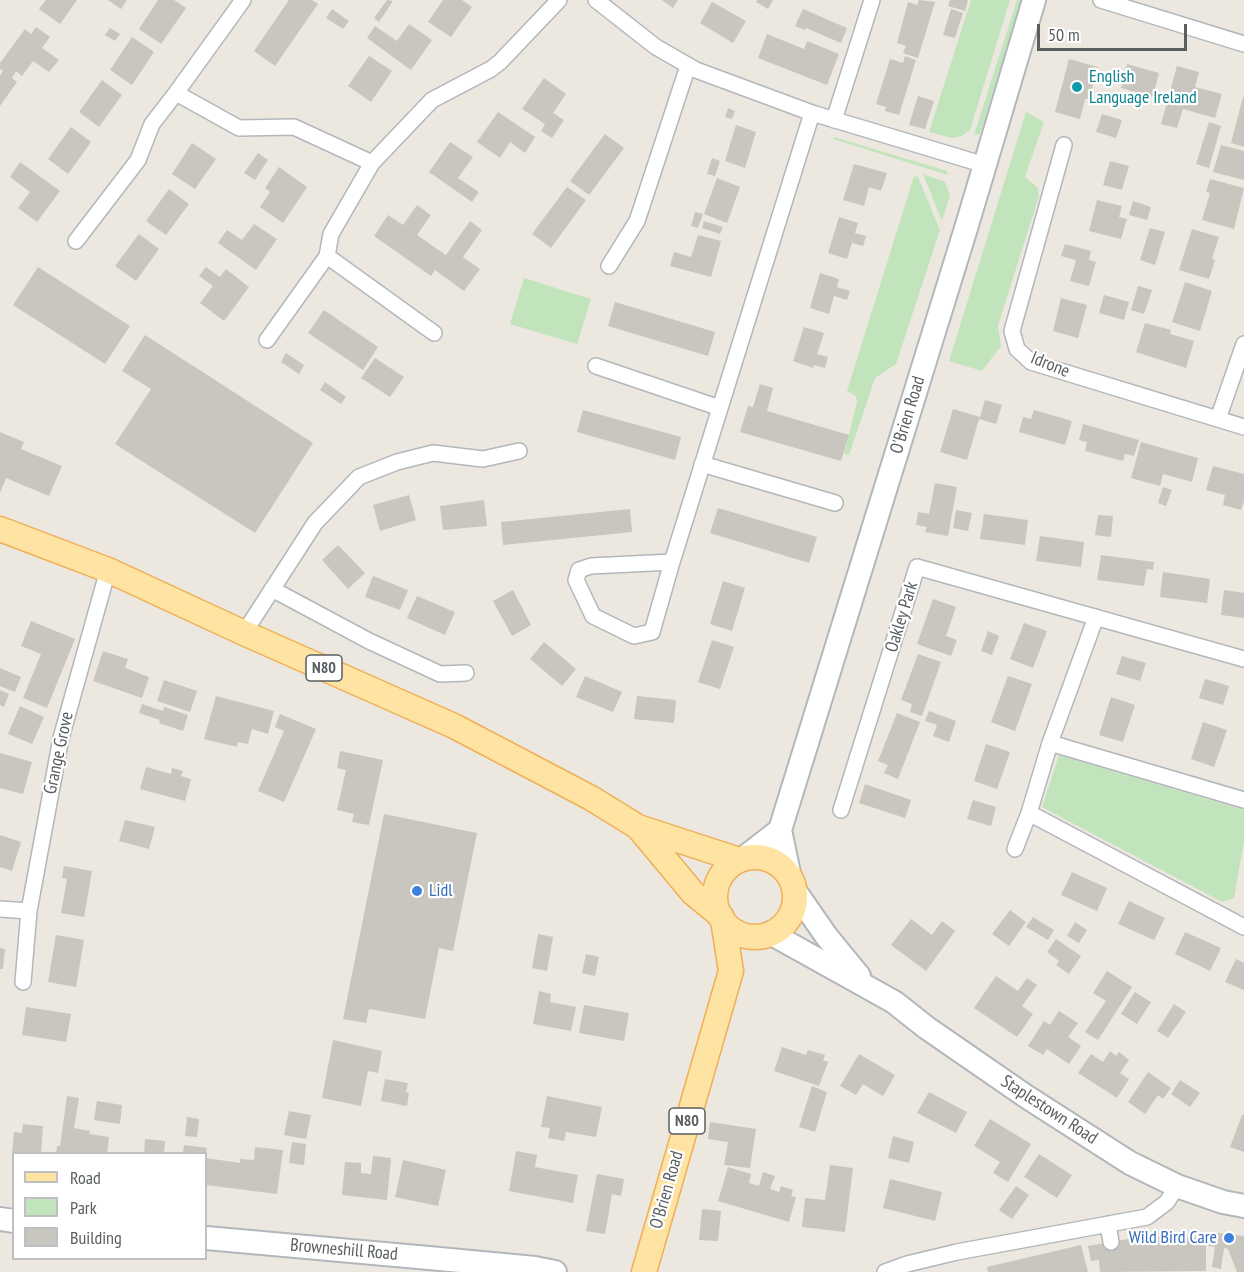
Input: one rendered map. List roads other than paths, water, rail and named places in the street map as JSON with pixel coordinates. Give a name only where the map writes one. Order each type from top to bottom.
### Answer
[{"type":"main road","name":"N80","points":[[0,529],[108,570],[454,726],[591,798],[638,827],[742,859]]},
{"type":"main road","name":"N80","points":[[638,827],[693,893],[731,929],[742,934],[755,937],[768,934],[780,928],[789,918],[795,905],[793,885],[782,867],[770,860],[757,857],[742,859],[732,864],[723,873],[717,885],[715,898],[722,918]]},
{"type":"main road","name":"O'Brien Road","points":[[644,1272],[731,971],[722,918]]},
{"type":"main road","name":"O'Brien Road","points":[[731,971],[768,934]]},
{"type":"street","points":[[76,241],[138,160],[152,124],[243,0]]},
{"type":"street","points":[[267,340],[327,255],[331,234],[372,162],[432,100],[500,62],[559,0]]},
{"type":"street","points":[[596,0],[656,47],[688,66],[812,113],[986,165]]},
{"type":"street","points":[[834,120],[872,0]]},
{"type":"street","name":"O'Brien Road","points":[[793,885],[780,830],[986,165],[1034,0]]},
{"type":"street","points":[[1101,0],[1244,44]]},
{"type":"street","points":[[609,266],[637,222],[688,66]]},
{"type":"street","points":[[176,93],[239,128],[294,128],[372,162]]},
{"type":"street","points":[[672,562],[591,566],[579,570],[576,580],[593,616],[634,636],[652,632],[812,113]]},
{"type":"street","name":"Idrone","points":[[1064,145],[1012,331],[1017,349],[1031,362],[1244,427]]},
{"type":"street","points":[[327,255],[434,333]]},
{"type":"street","points":[[1218,419],[1244,344]]},
{"type":"street","points":[[596,366],[720,408]]},
{"type":"street","points":[[244,633],[315,523],[359,477],[397,462],[433,453],[483,459],[519,451]]},
{"type":"street","points":[[702,464],[835,503]]},
{"type":"street","name":"Oakley Park","points":[[841,810],[917,567],[1244,659]]},
{"type":"street","name":"Grange Grove","points":[[23,982],[29,911],[61,738],[108,570]]},
{"type":"street","points":[[272,589],[369,641],[440,674],[466,674]]},
{"type":"street","points":[[1015,849],[1029,813],[1050,743],[1096,618]]},
{"type":"street","points":[[1050,743],[1244,800]]},
{"type":"street","points":[[1029,813],[1244,922]]},
{"type":"street","points":[[742,859],[780,830]]},
{"type":"street","name":"Staplestown Road","points":[[793,885],[827,937],[867,987]]},
{"type":"street","points":[[0,909],[29,911]]},
{"type":"street","name":"Staplestown Road","points":[[768,934],[894,1002],[927,1028],[1027,1097],[1130,1163],[1177,1186],[1244,1206]]},
{"type":"street","points":[[885,1272],[907,1264],[957,1252],[1147,1216],[1167,1202],[1177,1186]]},
{"type":"street","points":[[1108,1224],[1111,1242]]},
{"type":"street","name":"Browneshill Road","points":[[207,1238],[428,1265],[534,1268],[555,1272]]},
{"type":"tunnel","points":[[1111,1242],[1115,1272]]},
{"type":"place","name":"English Language Ireland","points":[[1077,87]]},
{"type":"place","name":"Lidl","points":[[417,891]]},
{"type":"place","name":"Wild Bird Care","points":[[1229,1238]]}]
